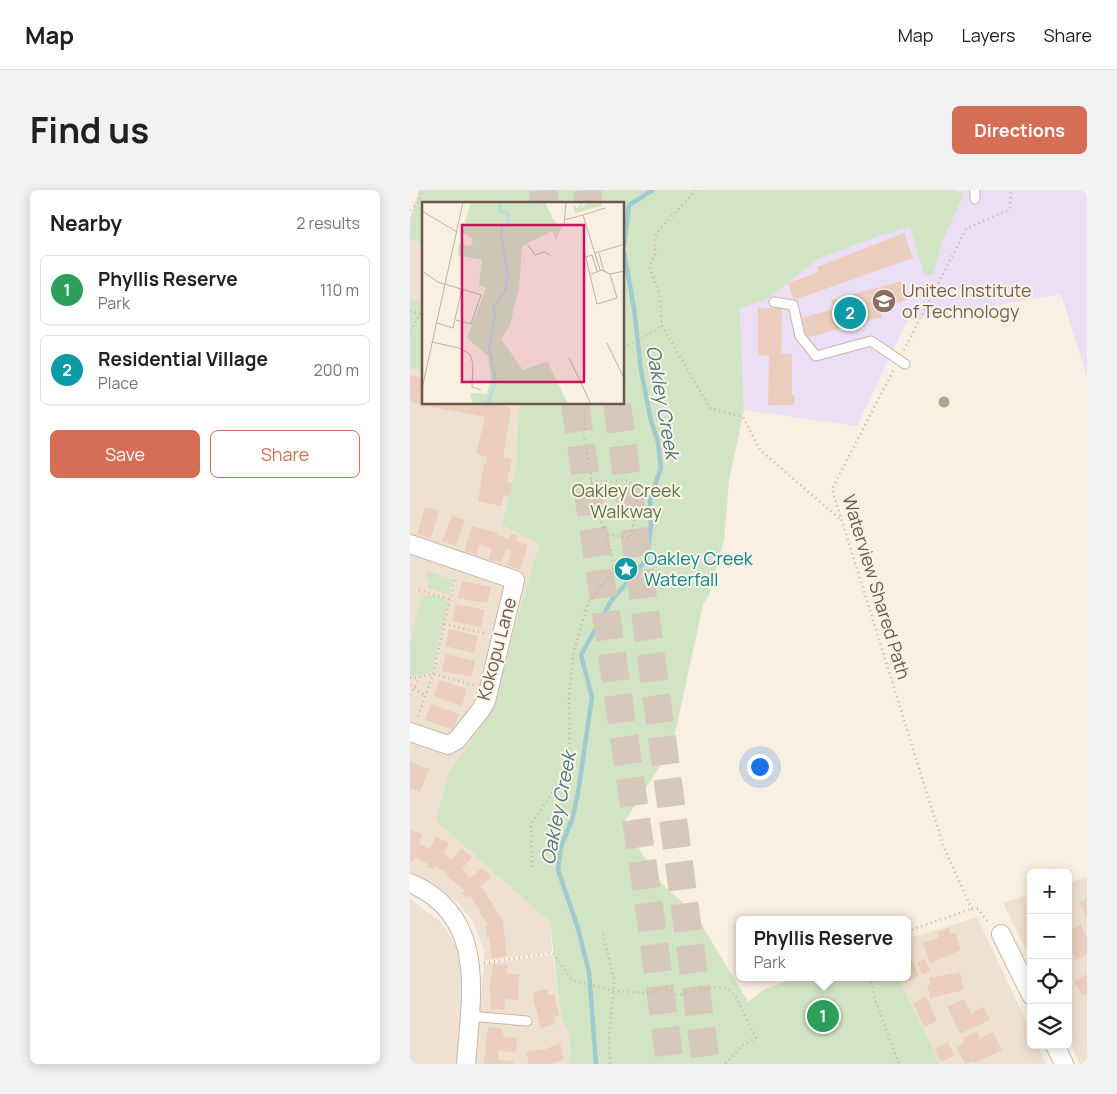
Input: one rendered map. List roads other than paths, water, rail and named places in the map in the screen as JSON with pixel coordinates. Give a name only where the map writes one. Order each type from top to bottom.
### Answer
[{"type":"street","name":"Kokopu Lane","points":[[410,544],[515,580],[489,690],[480,711],[457,740],[448,745],[410,732]]},
{"type":"street","points":[[410,883],[420,887],[446,908],[464,934],[471,965],[466,1064]]},
{"type":"street","points":[[996,929],[1027,987]]},
{"type":"street","points":[[1057,1049],[1064,1064]]},
{"type":"lane","points":[[774,302],[793,305],[800,336],[816,356],[871,341],[902,362]]},
{"type":"lane","points":[[469,1016],[527,1021]]},
{"type":"waterway","name":"Oakley Creek","points":[[625,238],[629,205],[653,190]]},
{"type":"waterway","name":"Oakley Creek","points":[[596,1064],[589,972],[577,925],[558,870],[561,846],[572,820],[578,793],[592,697],[581,655],[611,601],[647,559],[651,525],[650,499],[661,468],[658,442],[651,421],[641,370],[634,308],[625,258]]},
{"type":"tunnel","points":[[543,190],[545,202]]},
{"type":"tunnel","points":[[587,190],[589,202]]},
{"type":"tunnel","points":[[575,405],[651,920],[670,1064]]},
{"type":"tunnel","points":[[617,405],[706,1064]]},
{"type":"place","name":"Unitec Institute of Technology","points":[[884,301]]},
{"type":"place","name":"Residential Village","points":[[850,313]]},
{"type":"place","name":"Oakley Creek Waterfall","points":[[626,569]]},
{"type":"place","name":"Phyllis Reserve","points":[[823,1016]]},
{"type":"park label","name":"Oakley Creek Walkway","points":[[626,501]]}]
